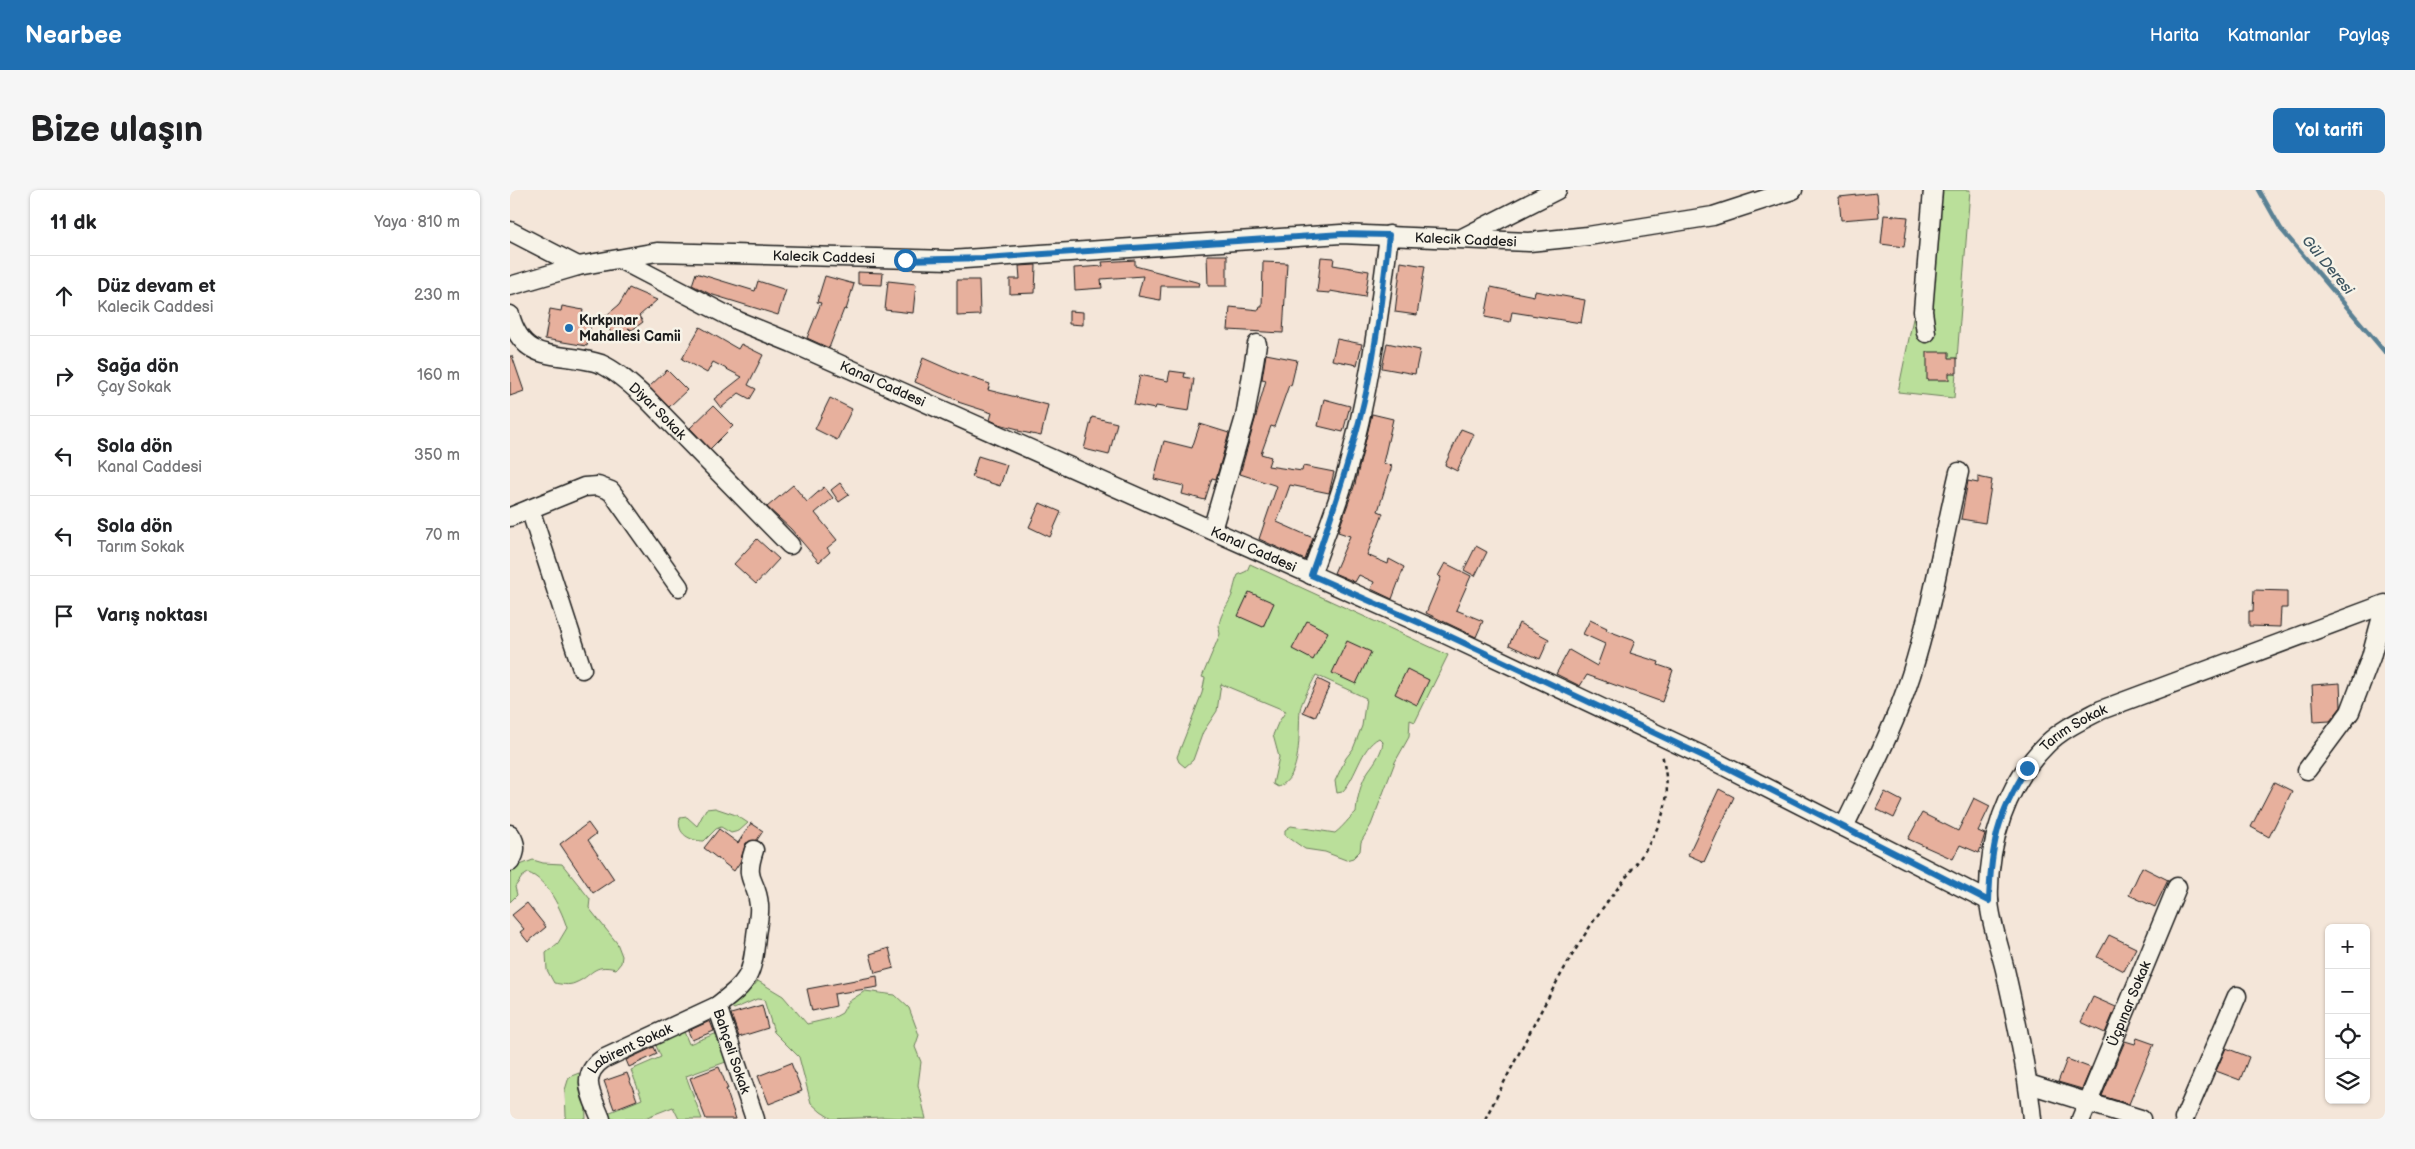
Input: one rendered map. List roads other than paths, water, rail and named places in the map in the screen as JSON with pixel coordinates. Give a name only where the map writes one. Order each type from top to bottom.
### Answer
[{"type":"street","points":[[1460,239],[1557,190]]},
{"type":"street","name":"Kalecik Caddesi","points":[[510,286],[578,266],[657,252],[682,251],[950,260],[1342,234],[1529,242],[1606,233],[1713,216],[1793,190]]},
{"type":"street","points":[[1926,333],[1923,311],[1933,190]]},
{"type":"street","points":[[510,231],[578,266]]},
{"type":"street","points":[[1311,575],[1345,478],[1366,393],[1375,345],[1389,235]]},
{"type":"street","name":"Kanal Caddesi","points":[[619,259],[738,321],[792,343],[1447,635],[1658,734],[1989,901]]},
{"type":"street","name":"Diyar Sokak","points":[[510,315],[514,331],[523,342],[534,350],[543,354],[604,365],[621,377],[645,397],[790,545]]},
{"type":"street","points":[[1212,530],[1246,418],[1257,344]]},
{"type":"street","points":[[1844,827],[1882,748],[1911,674],[1959,472]]},
{"type":"street","points":[[510,517],[584,487],[598,486],[611,491],[678,587]]},
{"type":"street","points":[[530,509],[582,669]]},
{"type":"street","points":[[2306,770],[2350,712],[2371,657],[2385,604]]},
{"type":"street","name":"Tarım Sokak","points":[[2032,1119],[2029,1084],[2016,1016],[1989,901],[1994,841],[2013,790],[2027,768],[2047,744],[2070,726],[2101,710],[2385,604]]},
{"type":"street","points":[[510,834],[516,848],[515,855],[510,862]]},
{"type":"street","name":"Bahçeli Sokak","points":[[754,850],[749,873],[759,905],[752,967],[741,986],[717,1006],[755,1119]]},
{"type":"street","name":"Üçpınar Sokak","points":[[2081,1119],[2177,887]]},
{"type":"street","points":[[2184,1119],[2237,996]]},
{"type":"street","name":"Labirent Sokak","points":[[601,1119],[589,1086],[589,1077],[593,1066],[603,1059],[717,1006]]},
{"type":"street","points":[[2029,1084],[2141,1119]]},
{"type":"waterway","name":"Gül Deresi","points":[[2259,190],[2281,229],[2385,352]]},
{"type":"place","name":"Kırkpınar Mahallesi Camii","points":[[569,328]]}]
